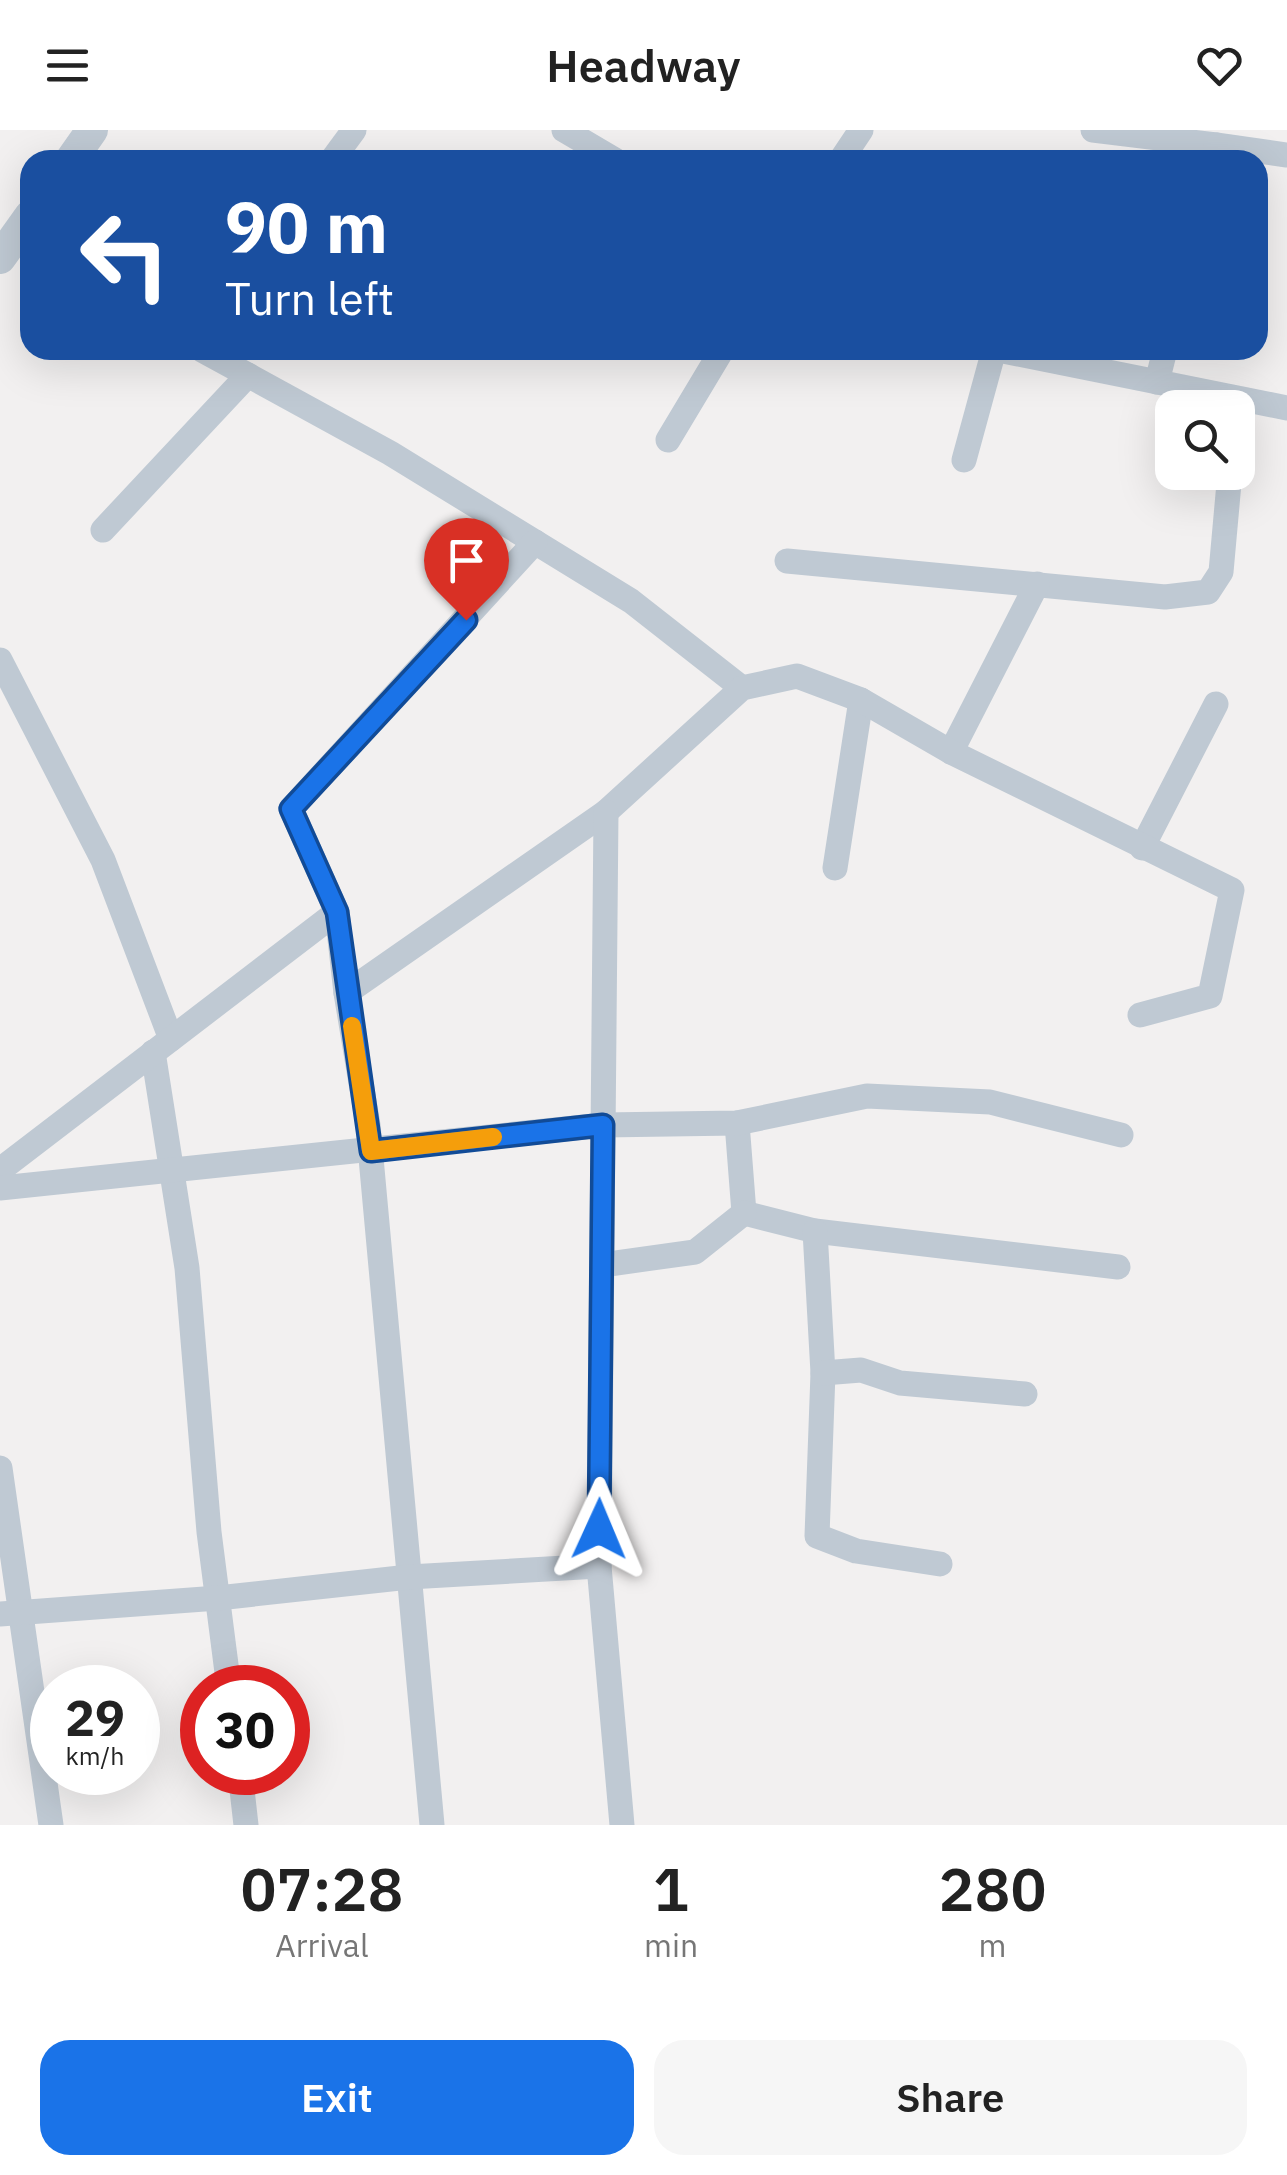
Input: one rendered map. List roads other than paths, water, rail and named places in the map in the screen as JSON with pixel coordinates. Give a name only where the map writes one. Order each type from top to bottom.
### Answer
[{"type":"street","points":[[1093,130],[1203,150]]},
{"type":"street","points":[[220,360],[390,453],[631,601],[742,688]]},
{"type":"street","points":[[668,440],[716,360]]},
{"type":"street","points":[[964,460],[993,360]]},
{"type":"street","points":[[1046,360],[1189,390]]},
{"type":"street","points":[[1157,382],[1162,360]]},
{"type":"street","points":[[103,530],[248,375]]},
{"type":"street","points":[[1255,404],[1287,408]]},
{"type":"street","points":[[788,561],[1165,597],[1208,592],[1220,572],[1228,490]]},
{"type":"street","points":[[432,1825],[371,1151],[337,912],[291,809],[534,542]]},
{"type":"street","points":[[950,752],[1036,584]]},
{"type":"street","points":[[0,660],[102,860],[162,1046],[172,1171],[187,1268],[227,1665]]},
{"type":"street","points":[[346,993],[606,812],[742,688],[797,676],[861,700],[950,752],[1232,890],[1210,996],[1140,1015]]},
{"type":"street","points":[[835,868],[861,700]]},
{"type":"street","points":[[1142,848],[1216,704]]},
{"type":"street","points":[[606,812],[599,1566],[622,1825]]},
{"type":"street","points":[[0,1170],[337,912]]},
{"type":"street","points":[[0,1188],[603,1125],[737,1123],[867,1096],[990,1102],[1121,1135]]},
{"type":"street","points":[[737,1123],[744,1213]]},
{"type":"street","points":[[602,1265],[696,1252],[744,1213]]},
{"type":"street","points":[[744,1213],[815,1231],[1118,1267]]},
{"type":"street","points":[[815,1231],[823,1374],[817,1536],[856,1551],[940,1564]]},
{"type":"street","points":[[823,1374],[861,1370],[900,1383],[1025,1394]]},
{"type":"street","points":[[0,1468],[10,1614],[50,1825]]},
{"type":"street","points":[[10,1614],[218,1598],[410,1577],[599,1566]]},
{"type":"street","points":[[243,1795],[246,1825]]}]
